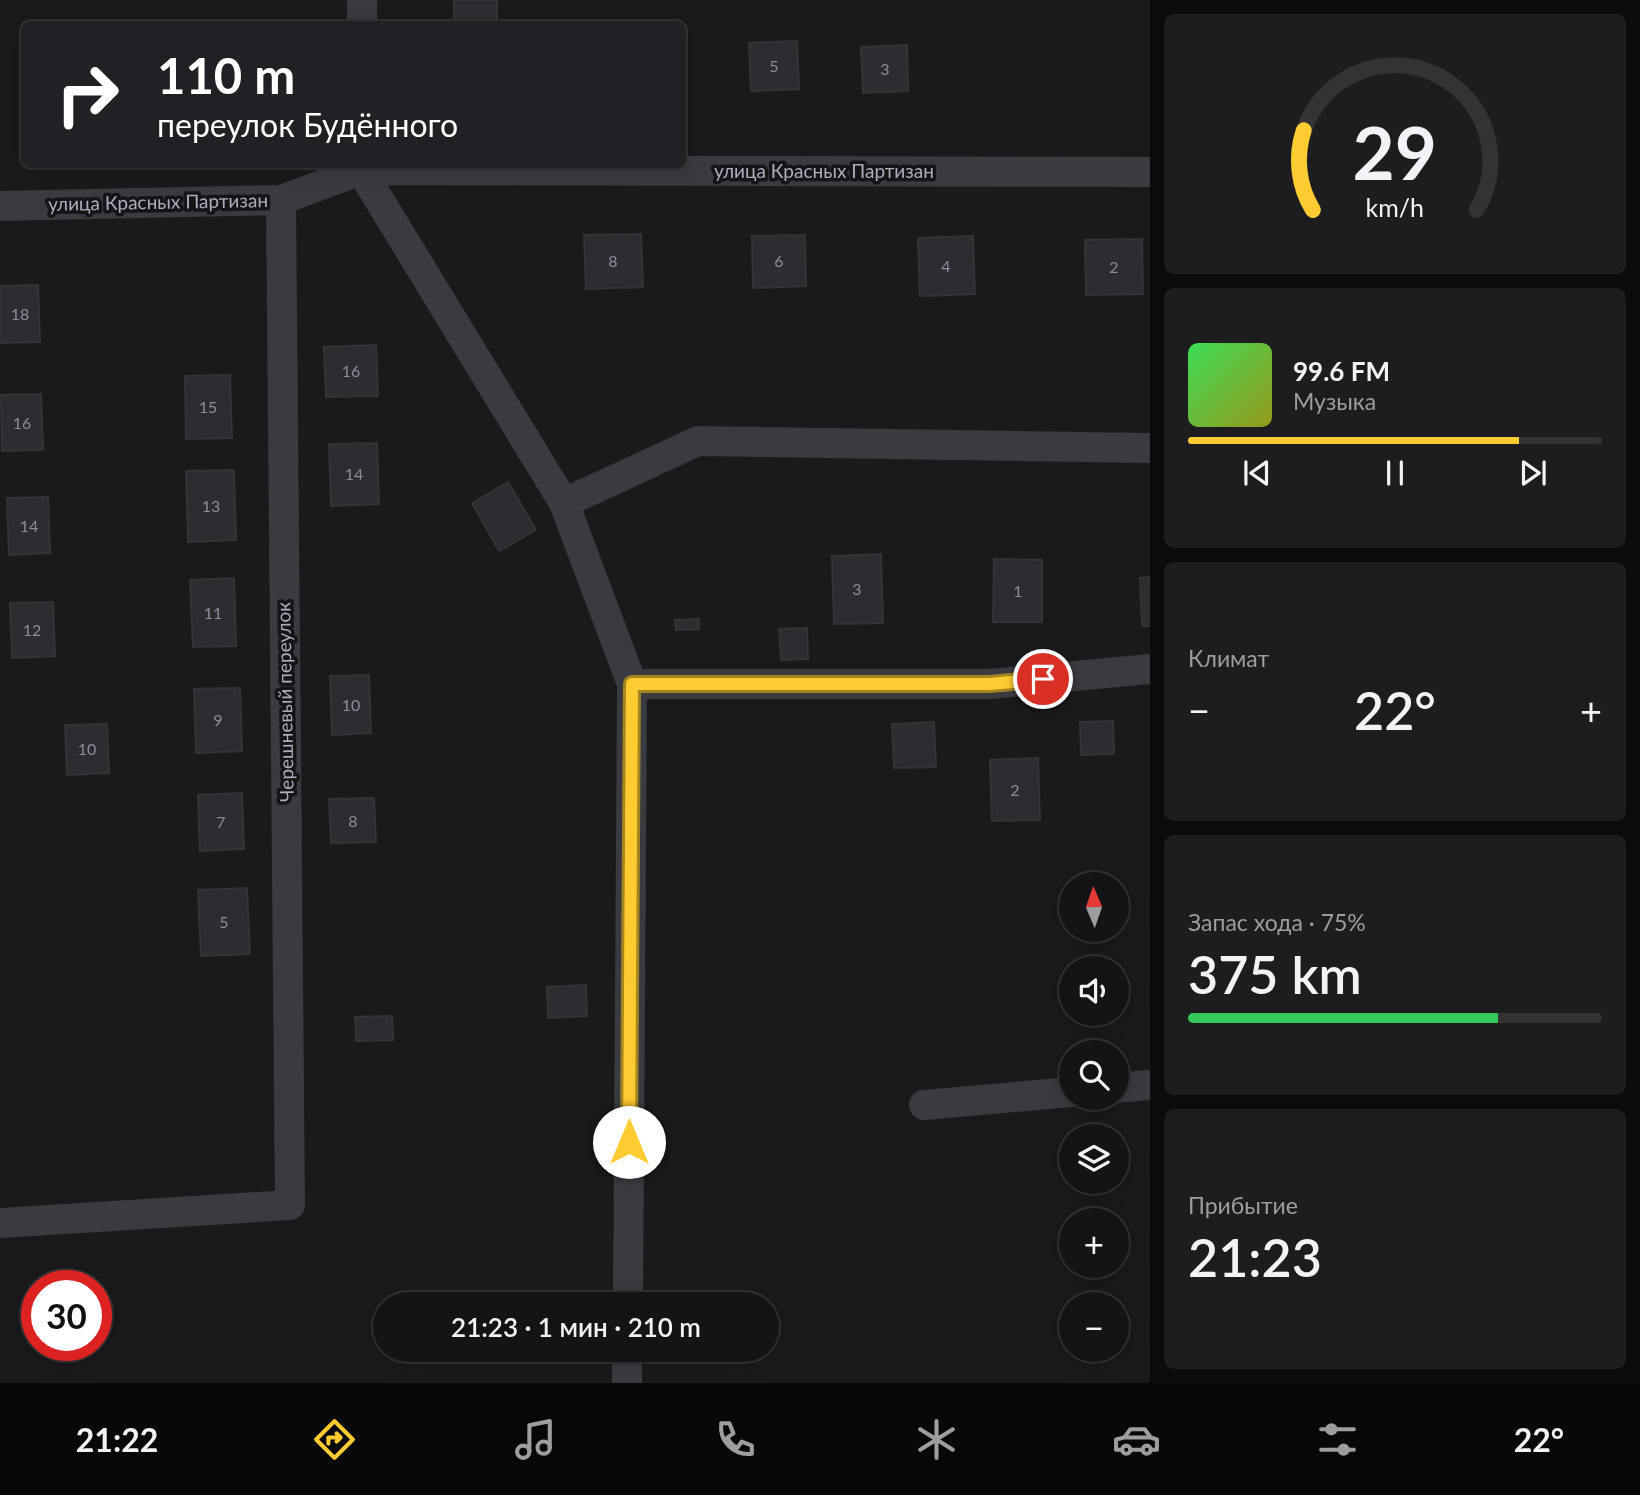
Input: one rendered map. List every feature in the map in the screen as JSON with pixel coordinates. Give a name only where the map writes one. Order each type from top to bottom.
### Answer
[{"type":"street","points":[[362,0],[362,21]]},
{"type":"street","name":"улица Красных Партизан","points":[[0,206],[281,200],[359,168]]},
{"type":"street","points":[[362,168],[564,503],[632,684],[628,1292]]},
{"type":"street","name":"улица Красных Партизан","points":[[519,168],[1150,172]]},
{"type":"street","name":"Черешневый переулок","points":[[0,1223],[290,1205],[281,200]]},
{"type":"street","points":[[564,503],[698,441],[1150,448]]},
{"type":"street","points":[[632,684],[990,684],[1150,669]]},
{"type":"street","points":[[1129,1087],[1150,1085]]},
{"type":"street","points":[[924,1105],[1059,1093]]},
{"type":"street","points":[[627,1362],[627,1383]]},
{"type":"building","points":[[454,0],[497,0],[497,21],[454,21]]},
{"type":"building","points":[[797,41],[799,89],[751,91],[749,43]]},
{"type":"building","points":[[907,45],[908,91],[863,93],[861,47]]},
{"type":"building","points":[[641,234],[643,287],[586,289],[584,235]]},
{"type":"building","points":[[805,235],[806,286],[753,288],[752,236]]},
{"type":"building","points":[[973,236],[975,294],[920,296],[918,238]]},
{"type":"building","points":[[1142,239],[1143,294],[1086,295],[1085,240]]},
{"type":"building","points":[[38,285],[40,342],[0,343],[0,286]]},
{"type":"building","points":[[376,345],[378,396],[326,397],[324,347]]},
{"type":"building","points":[[230,375],[232,438],[186,439],[185,376]]},
{"type":"building","points":[[41,394],[43,450],[2,451],[1,395]]},
{"type":"building","points":[[377,443],[379,504],[331,506],[329,444]]},
{"type":"building","points":[[234,470],[236,540],[188,542],[186,471]]},
{"type":"building","points":[[508,482],[536,530],[499,551],[472,503]]},
{"type":"building","points":[[48,497],[50,553],[9,555],[7,498]]},
{"type":"building","points":[[881,554],[883,623],[834,624],[832,556]]},
{"type":"building","points":[[994,559],[1042,560],[1042,622],[993,622]]},
{"type":"building","points":[[1150,577],[1150,626],[1142,626],[1140,578]]},
{"type":"building","points":[[234,578],[236,646],[193,647],[190,580]]},
{"type":"building","points":[[53,602],[55,656],[12,658],[10,603]]},
{"type":"building","points":[[699,619],[699,629],[676,630],[675,620]]},
{"type":"building","points":[[807,628],[808,659],[781,660],[779,629]]},
{"type":"building","points":[[369,675],[371,733],[332,735],[330,676]]},
{"type":"building","points":[[240,688],[242,751],[196,753],[194,689]]},
{"type":"building","points":[[1113,721],[1114,754],[1081,755],[1080,722]]},
{"type":"building","points":[[934,722],[936,767],[894,768],[892,724]]},
{"type":"building","points":[[107,724],[109,773],[67,775],[65,725]]},
{"type":"building","points":[[1038,758],[1040,820],[992,821],[990,760]]},
{"type":"building","points":[[242,793],[244,849],[200,851],[198,795]]},
{"type":"building","points":[[374,798],[376,842],[331,843],[329,799]]},
{"type":"building","points":[[247,888],[250,954],[201,956],[198,890]]},
{"type":"building","points":[[586,985],[587,1016],[548,1018],[547,987]]},
{"type":"building","points":[[392,1016],[393,1040],[356,1041],[355,1017]]},
{"type":"route","points":[[629,1142],[632,684],[990,684],[1043,679]]}]
